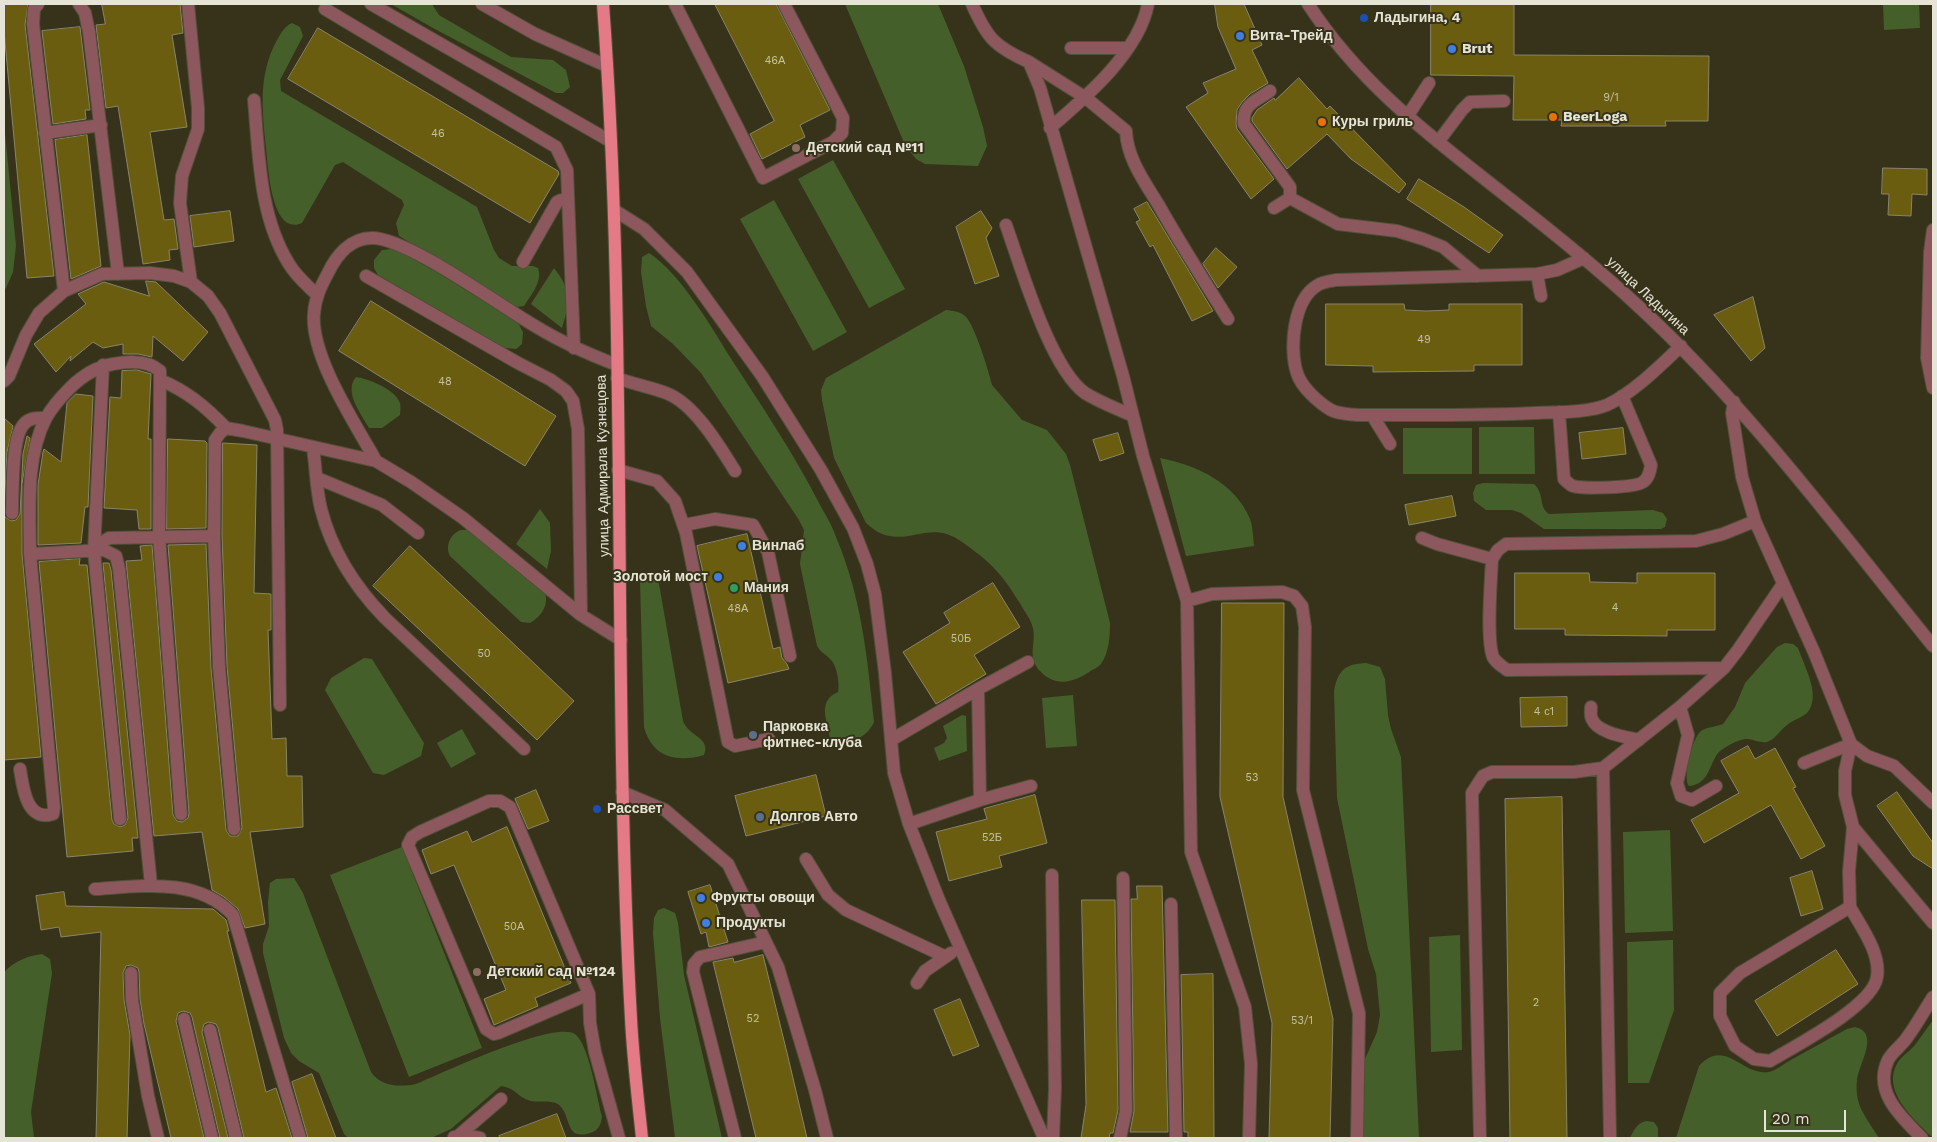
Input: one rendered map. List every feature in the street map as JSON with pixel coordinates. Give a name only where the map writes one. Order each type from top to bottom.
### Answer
[{"type":"main road","name":"улица Адмирала Кузнецова","points":[[602,4],[614,210],[622,792],[631,1022],[642,1138]]},
{"type":"street","points":[[38,4],[34,9],[33,24],[64,291]]},
{"type":"street","points":[[80,4],[85,13],[89,32],[118,274]]},
{"type":"street","points":[[188,4],[198,108],[198,129],[182,176],[180,204],[191,282]]},
{"type":"street","points":[[371,4],[610,141]]},
{"type":"street","points":[[482,4],[535,34],[607,66]]},
{"type":"street","points":[[675,4],[763,178],[833,142],[842,133],[843,118],[784,4]]},
{"type":"street","points":[[972,4],[980,21],[996,44],[1006,52],[1029,62],[1086,98],[1126,131],[1127,144],[1134,162],[1188,256],[1228,319]]},
{"type":"street","points":[[1050,128],[1086,98],[1128,48],[1140,30],[1146,16],[1148,4]]},
{"type":"street","name":"улица Ладыгина","points":[[1308,4],[1356,67],[1385,97],[1407,117],[1584,258],[1681,346],[1734,402],[1933,646]]},
{"type":"street","points":[[325,9],[556,147],[567,170],[574,348]]},
{"type":"street","points":[[1071,48],[1128,48]]},
{"type":"street","points":[[1029,62],[1040,88],[1050,128],[1124,376],[1143,456],[1187,601],[1190,852],[1245,1007],[1251,1064],[1249,1138]]},
{"type":"street","points":[[1407,117],[1429,83]]},
{"type":"street","points":[[1270,91],[1246,108],[1243,116],[1244,124],[1290,187],[1290,198]]},
{"type":"street","points":[[254,100],[262,193],[277,239],[290,265],[318,295]]},
{"type":"street","points":[[1438,142],[1470,102],[1504,102]]},
{"type":"street","points":[[45,132],[101,125]]},
{"type":"street","points":[[1274,208],[1290,198]]},
{"type":"street","points":[[1290,198],[1338,224],[1398,231],[1443,247],[1478,276]]},
{"type":"street","points":[[523,262],[556,202],[567,200]]},
{"type":"street","points":[[614,210],[644,229],[687,272],[776,400],[821,470],[853,528],[867,564],[875,594],[894,773],[908,824],[960,948],[1044,1138]]},
{"type":"street","points":[[1006,225],[1041,322],[1061,364],[1085,392],[1133,416]]},
{"type":"street","points":[[1933,230],[1930,252],[1927,350],[1933,388]]},
{"type":"street","points":[[376,461],[321,357],[315,335],[314,313],[318,295],[336,257],[349,245],[373,238],[395,243],[420,256],[536,328],[574,348],[617,365]]},
{"type":"street","points":[[1584,258],[1557,270],[1537,274],[1336,280],[1318,285],[1301,302],[1296,320],[1293,340],[1297,374],[1319,401],[1332,411],[1357,416],[1559,412],[1607,405],[1660,367],[1681,346]]},
{"type":"street","points":[[4,381],[9,376],[26,335],[39,313],[64,291],[102,274],[150,273],[174,276],[191,282],[208,296],[220,312],[275,420],[278,439],[280,704]]},
{"type":"street","points":[[1537,274],[1541,296]]},
{"type":"street","points":[[366,276],[518,364],[551,380],[566,391],[573,401],[578,429],[582,615]]},
{"type":"street","points":[[20,769],[23,790],[32,808],[40,814],[47,816],[53,814],[54,808],[30,554],[33,458],[46,418],[59,400],[80,379],[103,365],[124,362],[154,366],[160,371],[159,536],[181,814]]},
{"type":"street","points":[[103,365],[94,551],[120,820]]},
{"type":"street","points":[[617,378],[668,393],[683,403],[710,431],[735,471]]},
{"type":"street","points":[[160,380],[189,394],[226,428],[376,461],[411,482],[463,518],[582,615],[620,640]]},
{"type":"street","points":[[1559,412],[1564,479],[1571,486],[1585,488],[1635,485],[1644,482],[1649,475],[1651,465],[1622,396]]},
{"type":"street","points":[[1734,402],[1732,413],[1742,477],[1755,521],[1814,652],[1851,744],[1867,756],[1894,766],[1933,803]]},
{"type":"street","points":[[1372,415],[1390,444]]},
{"type":"street","points":[[12,514],[17,435],[24,424],[31,419],[46,418]]},
{"type":"street","points":[[226,428],[215,440],[214,536],[219,667],[234,828]]},
{"type":"street","points":[[313,448],[321,508],[331,538],[347,573],[366,598],[524,749]]},
{"type":"street","points":[[618,470],[657,481],[675,501],[684,525],[728,742],[735,746],[770,739]]},
{"type":"street","points":[[317,478],[382,505],[418,533]]},
{"type":"street","points":[[684,525],[715,519],[753,525],[768,552],[790,656]]},
{"type":"street","points":[[1724,668],[1507,670],[1498,664],[1493,656],[1490,640],[1492,559],[1498,550],[1506,544],[1696,541],[1723,534],[1755,521]]},
{"type":"street","points":[[94,551],[109,538],[214,536]]},
{"type":"street","points":[[1422,538],[1492,559]]},
{"type":"street","points":[[30,554],[104,550],[116,556],[119,569],[151,885]]},
{"type":"street","points":[[1480,1138],[1472,793],[1483,776],[1492,772],[1574,772],[1603,768],[1680,707],[1724,668],[1783,584]]},
{"type":"street","points":[[1187,601],[1212,594],[1282,592],[1294,596],[1302,606],[1305,627],[1303,790],[1359,1013],[1357,1138]]},
{"type":"street","points":[[891,740],[1028,662]]},
{"type":"street","points":[[978,690],[980,800]]},
{"type":"street","points":[[1591,707],[1591,718],[1601,729],[1639,740]]},
{"type":"street","points":[[1680,707],[1688,735],[1677,783],[1681,796],[1692,800],[1716,786]]},
{"type":"street","points":[[1804,763],[1851,744]]},
{"type":"street","points":[[1850,907],[1740,973],[1720,993],[1720,1016],[1735,1046],[1754,1059],[1770,1061],[1855,1009],[1872,990],[1877,978],[1876,962],[1870,945],[1850,907],[1849,870],[1853,826],[1845,795],[1846,770],[1851,744]]},
{"type":"street","points":[[1603,768],[1610,1138]]},
{"type":"street","points":[[908,824],[980,800],[1031,786]]},
{"type":"street","points":[[622,792],[665,810],[728,864],[778,967],[815,1090],[827,1138]]},
{"type":"street","points":[[589,994],[498,1033],[494,1034],[486,1029],[408,845],[412,837],[489,801],[500,800],[510,807],[589,994],[590,1023],[595,1052],[619,1138]]},
{"type":"street","points":[[1853,826],[1933,923]]},
{"type":"street","points":[[806,859],[828,895],[846,910],[944,956]]},
{"type":"street","points":[[1052,875],[1053,1138]]},
{"type":"street","points":[[1120,1138],[1126,1111],[1124,878]]},
{"type":"street","points":[[95,889],[151,885],[180,888],[204,894],[217,901],[233,915],[300,1138]]},
{"type":"street","points":[[1171,904],[1176,1138]]},
{"type":"street","points":[[735,1138],[693,972],[694,964],[700,958],[766,942]]},
{"type":"street","points":[[917,983],[925,971],[944,956],[960,948]]},
{"type":"street","points":[[131,973],[132,1000],[143,1067],[158,1138]]},
{"type":"street","points":[[1922,1138],[1904,1120],[1885,1093],[1883,1073],[1889,1058],[1906,1039],[1933,997]]},
{"type":"street","points":[[184,1019],[212,1138]]},
{"type":"street","points":[[210,1030],[236,1138]]},
{"type":"street","points":[[455,1137],[501,1099]]},
{"type":"street","points":[[455,1137],[480,1138]]},
{"type":"green space","points":[[391,4],[432,4],[439,15],[511,57],[553,60],[566,70],[570,87],[563,93],[556,93]]},
{"type":"green space","points":[[845,4],[938,4],[964,66],[983,127],[987,146],[978,166],[925,164],[916,159],[905,145]]},
{"type":"green space","points":[[1883,4],[1919,4],[1920,28],[1884,30]]},
{"type":"green space","points":[[292,23],[300,27],[303,36],[280,80],[281,91],[477,207],[499,258],[512,266],[533,266],[538,268],[538,283],[524,306],[517,307],[399,236],[396,223],[404,205],[402,200],[343,162],[335,165],[302,223],[292,224],[284,220],[273,197],[270,183],[263,120],[263,92],[264,79],[271,53],[282,32]]},
{"type":"green space","points":[[4,123],[16,246],[13,272],[4,290]]},
{"type":"green space","points":[[833,160],[905,289],[869,308],[798,179]]},
{"type":"green space","points":[[774,200],[847,332],[813,351],[740,219]]},
{"type":"green space","points":[[391,249],[399,251],[440,274],[518,323],[523,332],[522,344],[516,349],[505,348],[378,275],[374,268],[374,260],[382,250]]},
{"type":"green space","points":[[649,253],[672,273],[704,315],[788,447],[834,533],[845,560],[858,605],[866,651],[874,722],[868,731],[856,739],[841,744],[830,738],[825,706],[827,700],[838,692],[838,680],[833,663],[817,646],[800,564],[804,530],[701,373],[673,344],[651,326],[641,272],[642,257]]},
{"type":"green space","points":[[554,268],[564,283],[568,297],[567,311],[562,328],[531,304]]},
{"type":"green space","points":[[946,310],[960,313],[969,320],[981,348],[992,385],[1022,420],[1047,430],[1066,454],[1070,465],[1110,623],[1109,639],[1104,660],[1097,667],[1079,678],[1060,682],[1047,677],[1041,672],[1034,661],[1034,637],[1031,622],[1021,605],[996,570],[962,542],[951,536],[932,532],[895,537],[880,533],[866,523],[834,458],[821,390],[826,378]]},
{"type":"green space","points":[[356,377],[374,382],[393,393],[400,403],[400,415],[382,428],[369,428],[358,410],[353,396],[352,389]]},
{"type":"green space","points":[[1479,427],[1534,427],[1535,474],[1479,474]]},
{"type":"green space","points":[[1403,428],[1472,428],[1472,474],[1403,474]]},
{"type":"green space","points":[[1160,458],[1188,465],[1201,471],[1225,486],[1235,495],[1250,519],[1254,546],[1186,556]]},
{"type":"green space","points":[[1483,483],[1534,484],[1539,492],[1544,508],[1549,514],[1653,510],[1663,513],[1667,519],[1665,527],[1661,529],[1544,529],[1521,513],[1512,510],[1486,510],[1474,501],[1473,493],[1476,485]]},
{"type":"green space","points":[[540,509],[550,523],[551,551],[547,569],[516,544]]},
{"type":"green space","points":[[461,530],[470,530],[545,593],[546,602],[541,614],[530,623],[521,622],[450,556],[448,544],[451,537]]},
{"type":"green space","points":[[652,573],[657,577],[659,584],[683,721],[690,731],[705,744],[704,755],[675,758],[666,755],[653,745],[644,727],[640,580],[646,574]]},
{"type":"green space","points":[[1785,643],[1793,644],[1798,648],[1810,681],[1813,698],[1807,713],[1789,723],[1773,739],[1767,742],[1745,739],[1726,747],[1716,755],[1706,777],[1702,781],[1689,786],[1687,782],[1687,767],[1691,749],[1698,735],[1703,730],[1723,724],[1735,707],[1745,683],[1777,647]]},
{"type":"green space","points":[[364,658],[372,659],[424,743],[421,756],[384,775],[373,773],[325,690],[331,678]]},
{"type":"green space","points":[[1366,663],[1380,667],[1385,679],[1388,715],[1401,757],[1419,1138],[1363,1138],[1365,1059],[1377,1032],[1380,1015],[1376,974],[1368,949],[1337,798],[1334,691],[1340,673],[1353,665]]},
{"type":"green space","points":[[1073,695],[1077,746],[1046,748],[1042,698]]},
{"type":"green space","points":[[962,715],[966,716],[967,751],[939,761],[934,748],[944,743],[947,738],[943,726]]},
{"type":"green space","points":[[462,729],[476,754],[451,768],[437,743]]},
{"type":"green space","points":[[1670,830],[1673,931],[1625,933],[1623,832]]},
{"type":"green space","points":[[402,847],[482,1048],[409,1077],[330,875]]},
{"type":"green space","points":[[294,878],[303,893],[371,1072],[375,1077],[391,1085],[404,1086],[416,1084],[522,1041],[545,1034],[563,1032],[575,1034],[584,1049],[592,1073],[602,1117],[598,1128],[593,1132],[584,1134],[573,1132],[564,1112],[558,1104],[528,1100],[510,1088],[501,1086],[451,1129],[431,1138],[348,1138],[344,1134],[319,1073],[299,1061],[291,1053],[284,1038],[263,953],[263,944],[269,926],[268,902],[270,883],[276,879]]},
{"type":"green space","points":[[664,908],[675,913],[678,923],[684,975],[722,1138],[675,1138],[660,1018],[653,933],[654,918],[658,910]]},
{"type":"green space","points":[[1460,935],[1462,1050],[1431,1052],[1429,937]]},
{"type":"green space","points":[[1673,940],[1674,1010],[1649,1083],[1628,1083],[1627,942]]},
{"type":"green space","points":[[42,954],[50,959],[52,973],[31,1112],[34,1138],[4,1138],[4,972],[22,960]]},
{"type":"green space","points":[[1933,1020],[1933,1138],[1909,1114],[1896,1094],[1893,1084],[1898,1062],[1915,1045]]},
{"type":"green space","points":[[1855,1027],[1863,1030],[1867,1043],[1858,1074],[1858,1100],[1864,1114],[1879,1138],[1676,1138],[1699,1066],[1708,1058],[1717,1055],[1725,1056],[1750,1069],[1759,1072],[1769,1072],[1847,1029]]},
{"type":"green space","points":[[1646,1121],[1654,1122],[1658,1128],[1658,1138],[1630,1138],[1634,1130]]},
{"type":"building","points":[[4,4],[28,4],[25,25],[54,276],[27,278],[4,31]]},
{"type":"building","points":[[102,4],[180,4],[183,33],[172,35],[187,127],[150,132],[164,220],[174,219],[178,249],[169,250],[170,260],[143,264],[118,106],[106,108],[96,25],[105,24]]},
{"type":"building","points":[[715,4],[776,4],[830,110],[800,125],[805,137],[762,159],[750,134],[774,121]]},
{"type":"building","points":[[1215,4],[1244,4],[1262,45],[1252,50],[1268,83],[1250,94],[1242,102],[1237,110],[1236,124],[1237,129],[1274,179],[1251,199],[1186,107],[1208,93],[1203,83],[1236,69],[1218,27]]},
{"type":"building","points":[[1431,4],[1514,4],[1514,55],[1709,56],[1708,121],[1665,121],[1666,126],[1561,126],[1562,120],[1513,120],[1514,76],[1431,75]]},
{"type":"building","points":[[80,27],[90,110],[85,110],[86,119],[53,124],[42,31]]},
{"type":"building","points":[[318,28],[558,171],[559,174],[530,223],[288,79]]},
{"type":"building","points":[[1299,78],[1327,109],[1330,106],[1406,184],[1399,193],[1351,159],[1327,134],[1287,169],[1252,121],[1252,118],[1257,110],[1274,98],[1275,100]]},
{"type":"building","points":[[87,135],[101,266],[71,279],[55,140]]},
{"type":"building","points":[[1883,168],[1927,169],[1927,195],[1912,194],[1911,216],[1888,215],[1889,194],[1882,194]]},
{"type":"building","points":[[1419,179],[1464,207],[1503,235],[1489,253],[1407,199]]},
{"type":"building","points":[[1147,202],[1213,311],[1192,321],[1153,245],[1150,247],[1136,222],[1140,220],[1134,209]]},
{"type":"building","points":[[230,211],[234,241],[194,247],[190,216]]},
{"type":"building","points":[[981,211],[992,228],[986,238],[999,276],[975,284],[956,227]]},
{"type":"building","points":[[1216,248],[1237,267],[1218,288],[1203,264]]},
{"type":"building","points":[[146,281],[156,282],[208,332],[183,361],[153,336],[152,357],[138,354],[123,354],[123,344],[103,348],[93,342],[70,361],[71,356],[56,372],[34,344],[86,304],[78,294],[104,282],[149,296]]},
{"type":"building","points":[[1753,297],[1765,348],[1751,361],[1714,315]]},
{"type":"building","points":[[371,301],[556,416],[525,466],[339,351]]},
{"type":"building","points":[[1326,304],[1404,304],[1405,310],[1426,311],[1449,310],[1449,304],[1522,304],[1522,365],[1474,365],[1474,371],[1373,372],[1373,366],[1326,365]]},
{"type":"building","points":[[137,370],[151,374],[148,439],[151,439],[151,529],[139,529],[137,510],[104,508],[110,397],[121,398],[122,371]]},
{"type":"building","points":[[76,394],[93,396],[88,507],[85,507],[81,543],[38,545],[38,485],[43,452],[44,449],[61,462],[67,403]]},
{"type":"building","points":[[4,418],[13,426],[7,452],[4,513]]},
{"type":"building","points":[[1623,428],[1626,454],[1582,459],[1579,433]]},
{"type":"building","points":[[1118,433],[1124,453],[1100,461],[1093,440]]},
{"type":"building","points":[[27,436],[30,438],[22,484],[22,554],[41,757],[4,760],[4,513],[5,517],[11,521],[16,520],[20,514],[23,454]]},
{"type":"building","points":[[168,439],[205,441],[207,443],[206,528],[167,529]]},
{"type":"building","points":[[223,443],[257,445],[254,593],[271,594],[271,630],[268,630],[272,739],[286,738],[287,776],[302,776],[303,827],[250,832],[265,924],[245,928],[238,909],[212,890],[202,832],[154,836],[126,561],[142,560],[140,546],[152,545],[173,815],[177,821],[182,822],[188,818],[189,813],[168,545],[206,544],[211,668],[226,830],[230,836],[238,836],[242,828],[227,666],[222,536]]},
{"type":"building","points":[[1452,496],[1456,516],[1409,525],[1405,505]]},
{"type":"building","points":[[747,534],[773,649],[780,647],[782,658],[789,669],[728,683],[697,546]]},
{"type":"building","points":[[410,546],[574,701],[537,740],[373,586]]},
{"type":"building","points":[[80,559],[79,565],[87,565],[112,820],[114,824],[120,827],[125,825],[128,818],[103,563],[109,563],[111,570],[138,838],[132,838],[133,851],[67,857],[39,562]]},
{"type":"building","points":[[1515,573],[1589,573],[1590,582],[1637,583],[1637,573],[1715,573],[1715,630],[1667,630],[1667,636],[1565,635],[1565,629],[1515,629]]},
{"type":"building","points":[[993,583],[1020,627],[974,655],[986,674],[936,704],[903,652],[950,623],[944,613]]},
{"type":"building","points":[[1222,603],[1284,603],[1283,797],[1333,1019],[1330,1138],[1269,1138],[1272,1023],[1220,797]]},
{"type":"building","points":[[1567,697],[1567,726],[1521,727],[1520,698]]},
{"type":"building","points":[[1748,746],[1755,759],[1775,748],[1796,787],[1793,788],[1825,846],[1801,859],[1771,805],[1704,843],[1691,820],[1739,793],[1721,761]]},
{"type":"building","points":[[816,775],[826,816],[746,836],[735,796]]},
{"type":"building","points":[[536,790],[549,821],[528,829],[515,799]]},
{"type":"building","points":[[1897,792],[1933,843],[1933,869],[1913,856],[1877,806]]},
{"type":"building","points":[[1035,795],[1047,843],[999,856],[1002,867],[949,881],[936,832],[987,819],[984,809]]},
{"type":"building","points":[[1562,797],[1567,1138],[1510,1138],[1505,799]]},
{"type":"building","points":[[507,827],[571,983],[535,998],[538,1006],[494,1025],[484,999],[506,990],[454,865],[431,874],[422,850],[467,831],[472,842]]},
{"type":"building","points":[[1812,871],[1823,909],[1801,916],[1790,878]]},
{"type":"building","points":[[710,885],[728,942],[709,947],[706,932],[701,934],[688,892]]},
{"type":"building","points":[[1137,886],[1162,886],[1168,1132],[1130,1132],[1134,1111],[1131,899],[1137,899]]},
{"type":"building","points":[[64,892],[66,906],[213,909],[226,920],[229,931],[227,931],[266,1092],[276,1088],[292,1138],[244,1138],[218,1028],[216,1024],[209,1022],[204,1024],[202,1032],[228,1138],[220,1138],[192,1017],[190,1013],[183,1011],[178,1013],[176,1021],[204,1138],[171,1138],[144,1024],[140,999],[139,972],[138,968],[131,965],[126,966],[123,973],[124,1000],[130,1035],[127,1138],[96,1138],[101,932],[61,937],[59,927],[41,930],[36,896]]},
{"type":"building","points":[[1082,900],[1115,900],[1118,1110],[1113,1133],[1110,1133],[1109,1138],[1081,1138],[1086,1105]]},
{"type":"building","points":[[1836,950],[1858,984],[1777,1036],[1755,1001]]},
{"type":"building","points":[[763,955],[807,1138],[756,1138],[713,962],[733,958],[734,962]]},
{"type":"building","points":[[1213,974],[1214,1138],[1188,1138],[1188,1132],[1184,1132],[1181,975]]},
{"type":"building","points":[[960,999],[979,1046],[953,1056],[934,1010]]},
{"type":"building","points":[[312,1074],[336,1138],[308,1138],[292,1082]]},
{"type":"building","points":[[557,1114],[566,1138],[500,1138],[499,1136]]},
{"type":"place","name":"Ладыгина, 4","points":[[1364,18]]},
{"type":"place","name":"Вита-Трейд","points":[[1240,36]]},
{"type":"place","name":"Brut","points":[[1452,49]]},
{"type":"place","name":"BeerLoga","points":[[1553,117]]},
{"type":"place","name":"Куры гриль","points":[[1322,122]]},
{"type":"place","name":"Детский сад №11","points":[[796,148]]},
{"type":"place","name":"Винлаб","points":[[742,546]]},
{"type":"place","name":"Золотой мост","points":[[718,577]]},
{"type":"place","name":"Мания","points":[[734,588]]},
{"type":"place","name":"Парковка фитнес-клуба","points":[[753,735]]},
{"type":"place","name":"Рассвет","points":[[597,809]]},
{"type":"place","name":"Долгов Авто","points":[[760,817]]},
{"type":"place","name":"Фрукты овощи","points":[[701,898]]},
{"type":"place","name":"Продукты","points":[[706,923]]},
{"type":"place","name":"Детский сад №124","points":[[477,972]]}]
